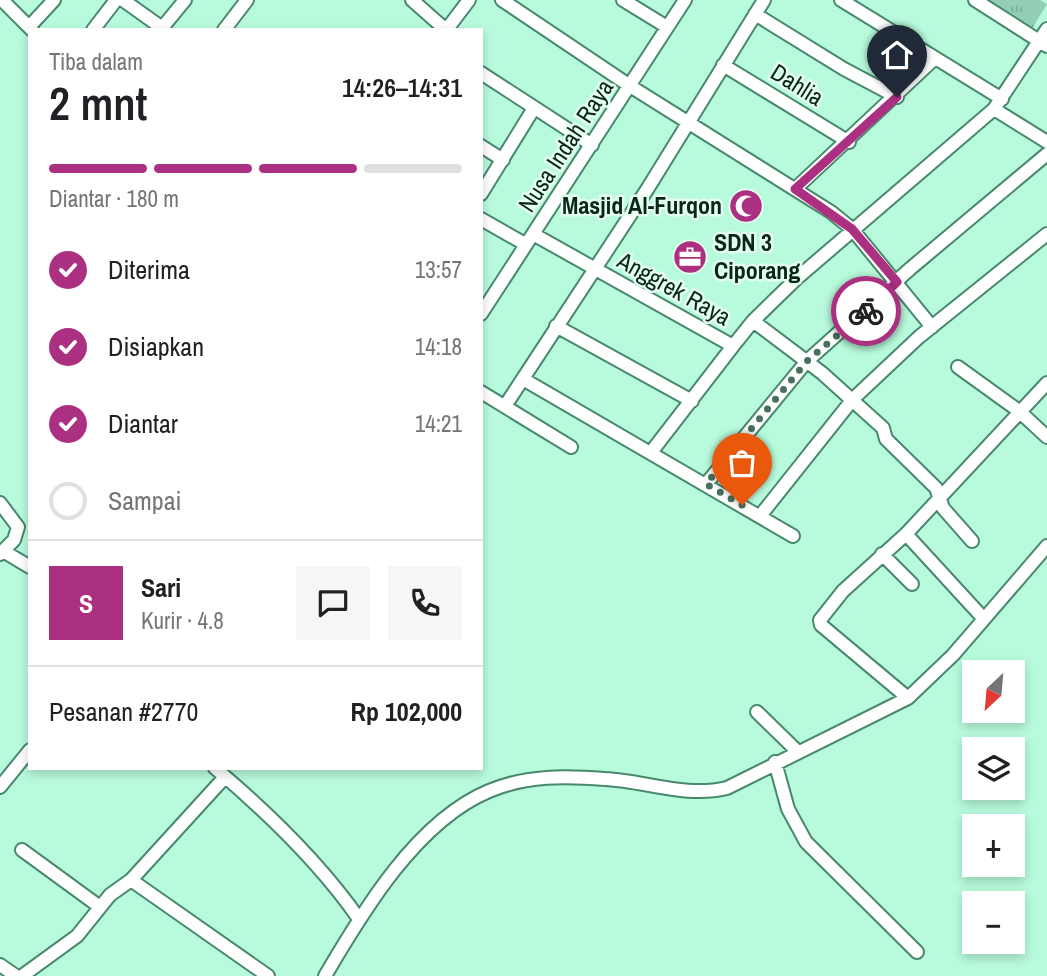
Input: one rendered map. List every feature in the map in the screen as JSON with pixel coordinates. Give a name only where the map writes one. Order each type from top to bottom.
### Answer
[{"type":"street","points":[[2,0],[30,28],[54,0]]},
{"type":"street","points":[[95,28],[116,0]]},
{"type":"street","points":[[123,0],[162,28]]},
{"type":"street","points":[[164,28],[185,0]]},
{"type":"street","points":[[231,27],[247,0]]},
{"type":"street","points":[[412,0],[445,28]]},
{"type":"street","points":[[447,28],[469,0]]},
{"type":"street","points":[[502,0],[630,86],[795,189],[852,229],[932,327]]},
{"type":"street","points":[[623,0],[667,27]]},
{"type":"street","name":"Nusa Indah Raya","points":[[483,311],[685,0]]},
{"type":"street","points":[[505,406],[764,0]]},
{"type":"street","points":[[841,0],[935,58],[1047,142]]},
{"type":"street","points":[[975,0],[1043,44]]},
{"type":"street","name":"Dahlia","points":[[755,14],[844,69],[897,97]]},
{"type":"street","name":"Anggrek Raya","points":[[483,220],[593,268],[733,346],[752,321],[852,229],[998,104],[1043,44],[1047,29]]},
{"type":"street","points":[[795,189],[849,142],[935,58]]},
{"type":"street","name":"Dahlia","points":[[723,65],[849,142]]},
{"type":"street","points":[[483,75],[592,145]]},
{"type":"street","points":[[483,191],[534,108]]},
{"type":"street","points":[[483,147],[503,160]]},
{"type":"street","points":[[706,484],[807,361],[1047,154]]},
{"type":"street","points":[[760,516],[853,399],[932,327],[1047,234]]},
{"type":"street","points":[[752,321],[807,361],[885,430],[886,439],[936,488],[939,500],[972,541]]},
{"type":"street","points":[[556,326],[692,401]]},
{"type":"street","points":[[652,452],[733,346]]},
{"type":"street","points":[[958,367],[1019,411],[1047,437]]},
{"type":"street","points":[[523,379],[793,536]]},
{"type":"street","points":[[908,698],[834,639],[820,623],[832,603],[906,534],[1047,383]]},
{"type":"street","points":[[483,393],[571,447]]},
{"type":"street","points":[[0,503],[18,527],[14,540],[1,552],[28,566]]},
{"type":"street","points":[[906,534],[984,619]]},
{"type":"street","points":[[325,976],[359,919],[401,863],[431,832],[466,803],[491,790],[529,780],[561,776],[610,779],[689,792],[707,793],[727,788],[908,698],[984,619],[1047,546]]},
{"type":"street","points":[[882,554],[912,584]]},
{"type":"street","points":[[757,712],[798,752]]},
{"type":"street","points":[[0,787],[28,752]]},
{"type":"street","points":[[775,762],[788,810],[806,842],[917,952]]},
{"type":"street","points":[[217,770],[259,807],[341,893],[359,919]]},
{"type":"street","points":[[0,965],[19,976],[77,936],[100,906],[131,880],[225,777]]},
{"type":"street","points":[[22,850],[100,906]]},
{"type":"street","points":[[131,880],[268,976]]},
{"type":"green space","points":[[987,0],[1040,0],[1047,4],[1032,29]]},
{"type":"way so far","points":[[742,505],[706,484],[807,361],[866,311]]},
{"type":"place","name":"Masjid Al-Furqon","points":[[746,206]]},
{"type":"place","name":"SDN 3 Ciporang","points":[[690,257]]},
{"type":"route","points":[[866,311],[897,282],[852,229],[795,189],[897,97]]}]
